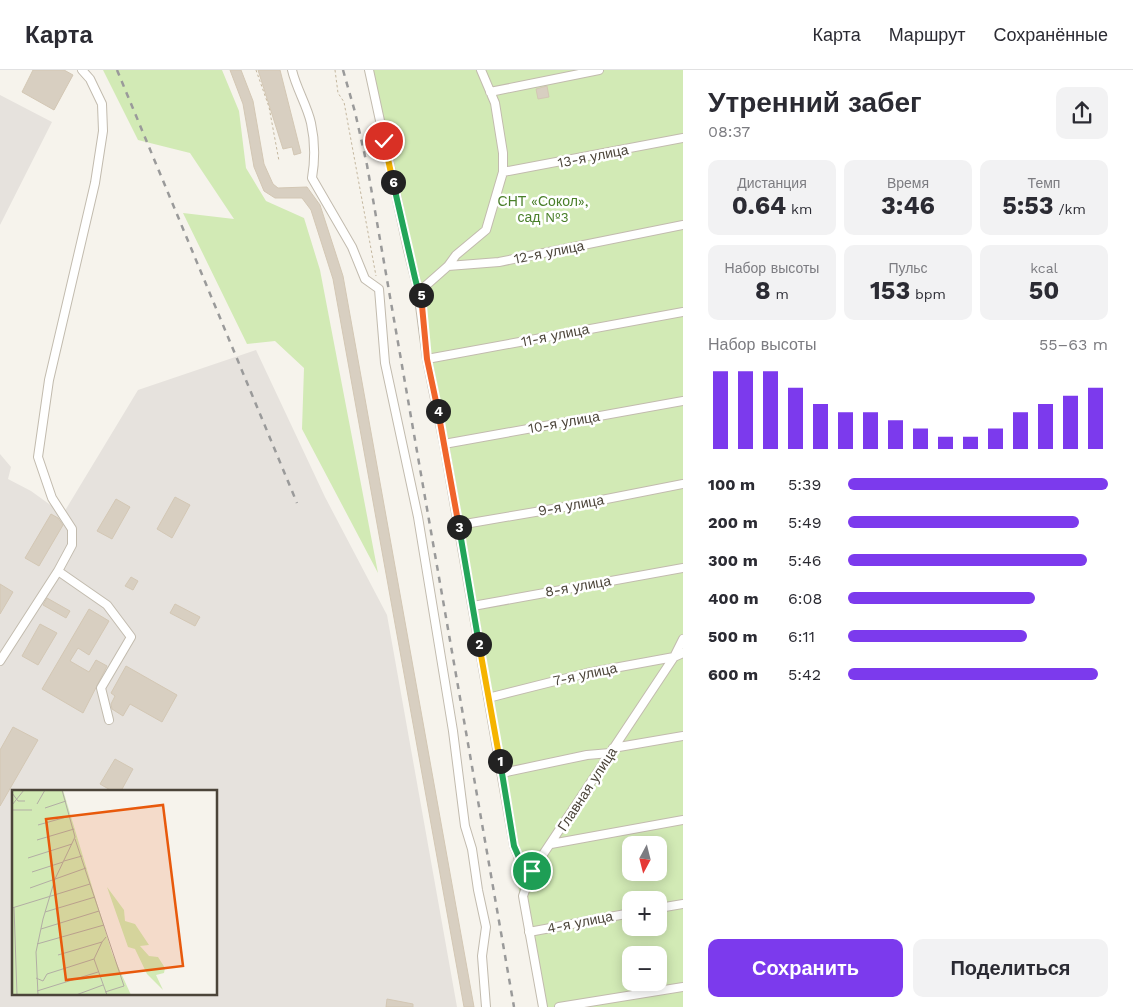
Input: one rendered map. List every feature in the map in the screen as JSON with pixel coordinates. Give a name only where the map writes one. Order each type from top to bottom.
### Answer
[{"type":"street","points":[[0,661],[58,571],[72,545],[72,529],[52,498],[38,458],[49,380],[95,183],[103,131],[102,104],[90,79],[82,70]]},
{"type":"street","points":[[292,70],[297,89],[311,122],[315,161],[312,178],[352,247],[364,278],[378,289],[385,363],[418,517],[453,731],[465,826],[472,848],[486,927],[482,956],[486,1007]]},
{"type":"street","points":[[370,70],[406,242],[417,286],[422,290]]},
{"type":"street","points":[[481,70],[495,103],[503,172],[486,230],[456,255],[448,266],[422,290],[419,298],[427,359],[459,525],[514,846],[521,862],[532,871]]},
{"type":"street","points":[[490,92],[599,70]]},
{"type":"street","name":"13-я улица","points":[[503,172],[683,138]]},
{"type":"street","name":"12-я улица","points":[[448,266],[499,262],[683,225]]},
{"type":"street","name":"11-я улица","points":[[427,359],[683,312]]},
{"type":"street","name":"10-я улица","points":[[444,444],[683,400]]},
{"type":"street","name":"9-я улица","points":[[459,525],[683,484]]},
{"type":"street","name":"8-я улица","points":[[473,606],[683,568]]},
{"type":"street","points":[[58,571],[107,605],[130,637],[101,688],[109,720]]},
{"type":"street","name":"Главная улица","points":[[543,1007],[523,896],[532,871],[674,657],[683,639]]},
{"type":"street","name":"7-я улица","points":[[488,698],[588,673],[674,657],[683,653]]},
{"type":"street","points":[[502,773],[683,736]]},
{"type":"street","points":[[551,844],[683,820]]},
{"type":"street","points":[[667,907],[683,904]]},
{"type":"street","name":"4-я улица","points":[[529,932],[622,915]]},
{"type":"street","points":[[559,1007],[683,987]]},
{"type":"path","points":[[256,70],[269,107],[279,161]]},
{"type":"path","points":[[335,70],[338,92],[344,102],[378,289]]},
{"type":"shaded area","points":[[0,95],[52,122],[0,225]]},
{"type":"shaded area","points":[[256,350],[325,497],[387,615],[457,1007],[0,1007],[0,454],[11,467],[8,479],[31,491],[63,514],[138,390]]},
{"type":"green space","points":[[103,70],[222,70],[239,111],[246,168],[266,201],[304,218],[320,270],[378,573],[302,429],[304,368],[275,341],[247,344],[183,213],[234,219],[190,153],[138,140]]},
{"type":"green space","name":"СНТ «Сокол», сад №3","points":[[368,70],[683,70],[683,1007],[539,1007],[399,194]]},
{"type":"building","points":[[33,70],[64,70],[73,75],[54,110],[22,92]]},
{"type":"building","points":[[230,70],[241,70],[253,101],[264,164],[273,184],[278,188],[307,187],[320,205],[343,276],[474,1007],[464,1007],[333,279],[311,210],[302,198],[275,198],[264,191],[254,167],[243,104]]},
{"type":"building","points":[[258,70],[280,70],[301,153],[294,155],[292,147],[283,149]]},
{"type":"building","points":[[547,86],[549,97],[538,99],[536,89]]},
{"type":"building","points":[[175,497],[190,505],[172,538],[157,529]]},
{"type":"building","points":[[116,499],[130,507],[112,539],[97,531]]},
{"type":"building","points":[[51,514],[58,518],[63,525],[39,566],[25,558]]},
{"type":"building","points":[[131,577],[138,581],[133,590],[125,586]]},
{"type":"building","points":[[0,584],[13,592],[0,614]]},
{"type":"building","points":[[47,598],[70,611],[66,618],[43,605]]},
{"type":"building","points":[[175,604],[200,617],[195,626],[170,613]]},
{"type":"building","points":[[89,609],[109,621],[89,655],[78,648],[70,661],[89,672],[96,660],[107,666],[83,713],[42,689]]},
{"type":"building","points":[[40,624],[57,633],[38,665],[22,656]]},
{"type":"building","points":[[126,666],[177,695],[162,722],[130,704],[123,716],[112,709],[111,704],[115,696],[111,693]]},
{"type":"building","points":[[13,727],[38,740],[0,806],[0,750]]},
{"type":"building","points":[[115,759],[133,769],[122,790],[110,790],[100,784]]},
{"type":"building","points":[[387,999],[413,1004],[413,1007],[386,1007]]},
{"type":"railway","points":[[117,70],[297,503]]},
{"type":"railway","points":[[343,70],[367,165],[514,1007]]},
{"type":"route","points":[[384,141],[398,210],[417,286],[422,290],[419,298],[427,359],[452,484],[514,846],[521,862],[532,871]]}]
